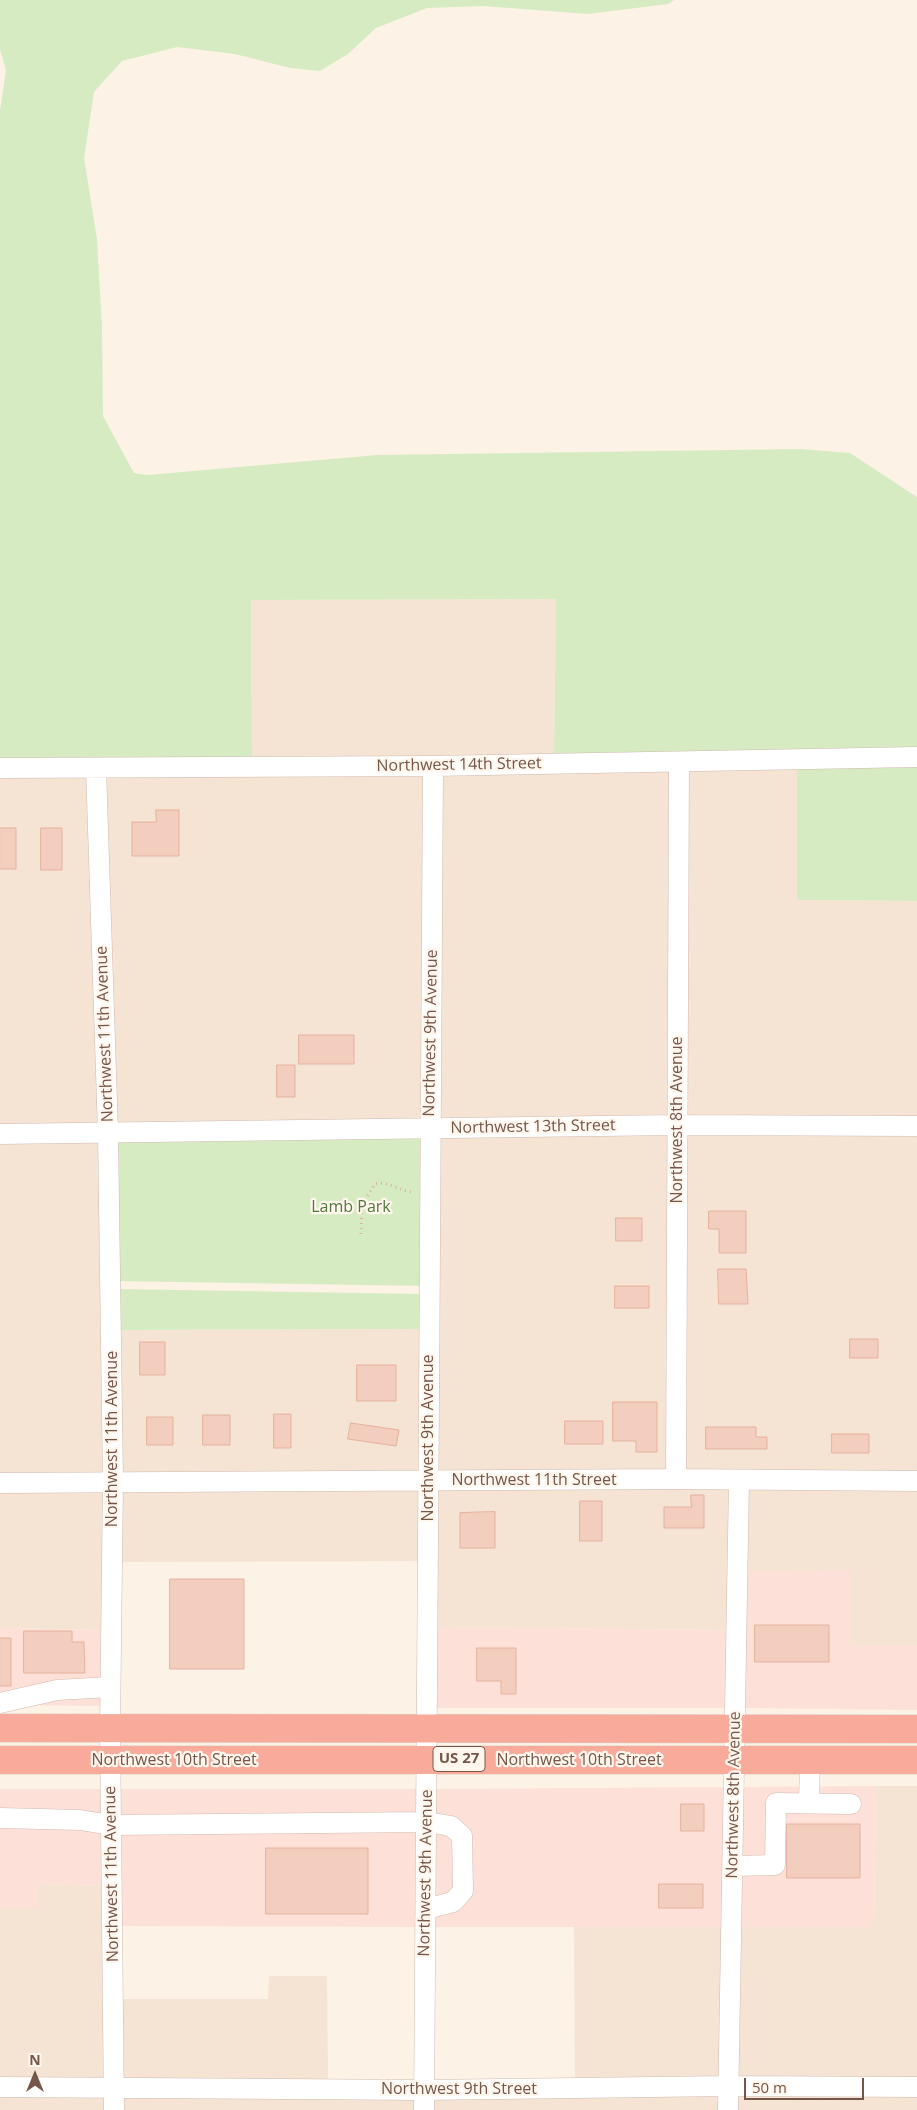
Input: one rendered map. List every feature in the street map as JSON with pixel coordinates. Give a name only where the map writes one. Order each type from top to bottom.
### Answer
[{"type":"highway","name":"Northwest 10th Street","points":[[11,1728],[917,1728]]},
{"type":"highway","name":"Northwest 10th Street","points":[[0,1760],[917,1760]]},
{"type":"street","name":"Northwest 14th Street","points":[[0,768],[433,766],[917,757]]},
{"type":"street","name":"Northwest 8th Avenue","points":[[676,1479],[679,762]]},
{"type":"street","name":"Northwest 9th Avenue","points":[[424,2110],[428,1759],[429,1193],[433,766]]},
{"type":"street","name":"Northwest 11th Avenue","points":[[96,768],[108,1133],[113,1482],[110,1760],[114,2110]]},
{"type":"street","name":"Northwest 13th Street","points":[[0,1134],[676,1125],[917,1126]]},
{"type":"street","name":"Northwest 11th Street","points":[[0,1483],[676,1479],[917,1481]]},
{"type":"street","name":"Northwest 8th Avenue","points":[[728,2110],[739,1480]]},
{"type":"street","points":[[0,1703],[57,1690],[110,1687]]},
{"type":"street","points":[[11,1728],[21,1699]]},
{"type":"street","points":[[809,1803],[810,1761]]},
{"type":"street","points":[[733,1866],[775,1865],[776,1803],[851,1804]]},
{"type":"street","points":[[0,1818],[80,1820],[111,1825],[427,1822],[451,1826],[462,1836],[463,1891],[453,1902],[426,1909]]},
{"type":"street","name":"Northwest 9th Street","points":[[0,2087],[424,2090],[728,2086],[917,2087]]},
{"type":"path","points":[[360,1234],[362,1204],[375,1184],[389,1184],[404,1192],[429,1193]]},
{"type":"shaded area","points":[[556,599],[554,755],[252,758],[251,600]]},
{"type":"shaded area","points":[[797,769],[797,900],[917,901],[917,1117],[684,1116],[687,771]]},
{"type":"shaded area","points":[[671,771],[668,1116],[438,1118],[441,775]]},
{"type":"shaded area","points":[[425,775],[422,1119],[115,1124],[105,777]]},
{"type":"shaded area","points":[[0,777],[89,777],[99,1124],[0,1125]]},
{"type":"shaded area","points":[[668,1134],[668,1470],[436,1471],[438,1137]]},
{"type":"shaded area","points":[[684,1134],[917,1136],[917,1472],[684,1470]]},
{"type":"shaded area","points":[[0,1143],[99,1143],[105,1473],[0,1474]]},
{"type":"shaded area","points":[[421,1329],[420,1471],[121,1473],[119,1330]]},
{"type":"shaded area","points":[[675,1488],[731,1490],[729,1630],[436,1627],[436,1489]]},
{"type":"shaded area","points":[[420,1489],[420,1561],[120,1562],[121,1491]]},
{"type":"shaded area","points":[[747,1490],[917,1490],[917,1645],[851,1645],[746,1571]]},
{"type":"shaded area","points":[[105,1491],[103,1630],[0,1628],[0,1493]]},
{"type":"shaded area","points":[[851,1570],[851,1645],[917,1645],[917,1710],[744,1708],[746,1571]]},
{"type":"shaded area","points":[[436,1627],[729,1630],[728,1708],[436,1708]]},
{"type":"shaded area","points":[[0,1628],[103,1630],[102,1706],[0,1705]]},
{"type":"shaded area","points":[[876,1786],[917,1786],[917,2078],[737,2076],[740,1927],[874,1927]]},
{"type":"shaded area","points":[[876,1786],[874,1927],[740,1927],[743,1787]]},
{"type":"shaded area","points":[[726,1787],[723,1927],[434,1927],[436,1789]]},
{"type":"shaded area","points":[[0,1789],[102,1789],[104,1886],[37,1884],[37,1908],[0,1908]]},
{"type":"shaded area","points":[[119,1789],[419,1789],[418,1927],[121,1926]]},
{"type":"shaded area","points":[[37,1884],[104,1886],[107,2078],[0,2078],[0,1908],[36,1908]]},
{"type":"shaded area","points":[[574,1927],[723,1927],[720,2076],[575,2078]]},
{"type":"shaded area","points":[[269,1976],[327,1976],[328,2080],[123,2078],[122,1999],[268,1999]]},
{"type":"shaded area","points":[[720,2095],[720,2110],[432,2110],[432,2099]]},
{"type":"shaded area","points":[[736,2095],[917,2097],[917,2110],[736,2110]]},
{"type":"shaded area","points":[[0,2097],[107,2097],[106,2110],[0,2110]]},
{"type":"shaded area","points":[[123,2097],[416,2099],[415,2110],[123,2110]]},
{"type":"green space","points":[[0,0],[674,0],[668,4],[588,14],[483,6],[427,8],[376,28],[348,54],[320,71],[290,68],[235,54],[177,47],[122,61],[94,92],[84,158],[97,239],[102,327],[103,416],[134,473],[147,475],[377,455],[800,449],[850,453],[917,497],[917,747],[554,755],[556,599],[251,600],[252,758],[0,758],[0,111],[6,70],[0,50]]},
{"type":"green space","points":[[917,766],[917,901],[797,900],[797,769]]},
{"type":"green space","name":"Lamb Park","points":[[430,1128],[429,1286],[110,1281],[108,1133]]},
{"type":"green space","points":[[118,1289],[421,1294],[421,1329],[119,1330]]},
{"type":"building","points":[[156,810],[179,810],[179,856],[132,856],[132,822],[156,822]]},
{"type":"building","points":[[0,828],[16,828],[16,869],[0,869]]},
{"type":"building","points":[[41,828],[62,828],[62,870],[41,870]]},
{"type":"building","points":[[299,1035],[354,1035],[354,1064],[299,1064]]},
{"type":"building","points":[[277,1065],[295,1065],[295,1097],[277,1097]]},
{"type":"building","points":[[709,1211],[746,1211],[746,1253],[719,1253],[719,1229],[709,1229]]},
{"type":"building","points":[[616,1218],[642,1218],[642,1241],[616,1241]]},
{"type":"building","points":[[718,1269],[746,1269],[748,1304],[719,1304]]},
{"type":"building","points":[[615,1286],[649,1286],[649,1308],[615,1308]]},
{"type":"building","points":[[850,1339],[878,1339],[878,1358],[850,1358]]},
{"type":"building","points":[[140,1342],[165,1342],[165,1375],[140,1375]]},
{"type":"building","points":[[357,1365],[396,1365],[396,1401],[357,1401]]},
{"type":"building","points":[[613,1402],[657,1402],[657,1452],[636,1452],[636,1441],[613,1441]]},
{"type":"building","points":[[274,1414],[291,1414],[291,1448],[274,1448]]},
{"type":"building","points":[[203,1415],[230,1415],[230,1445],[203,1445]]},
{"type":"building","points":[[147,1417],[173,1417],[173,1445],[147,1445]]},
{"type":"building","points":[[565,1421],[603,1421],[603,1444],[565,1444]]},
{"type":"building","points":[[351,1423],[399,1430],[396,1446],[348,1439]]},
{"type":"building","points":[[706,1427],[756,1427],[756,1437],[767,1437],[767,1449],[706,1449]]},
{"type":"building","points":[[832,1434],[869,1434],[869,1453],[832,1453]]},
{"type":"building","points":[[691,1495],[704,1495],[704,1528],[664,1528],[664,1507],[691,1507]]},
{"type":"building","points":[[580,1501],[602,1501],[602,1541],[580,1541]]},
{"type":"building","points":[[495,1512],[495,1548],[460,1548],[460,1513]]},
{"type":"building","points":[[170,1579],[244,1579],[244,1669],[170,1669]]},
{"type":"building","points":[[755,1625],[829,1625],[829,1662],[755,1662]]},
{"type":"building","points":[[24,1631],[72,1631],[72,1642],[84,1642],[85,1673],[24,1673]]},
{"type":"building","points":[[0,1638],[11,1638],[11,1686],[0,1686]]},
{"type":"building","points":[[477,1648],[516,1648],[516,1694],[501,1694],[501,1681],[477,1681]]},
{"type":"building","points":[[681,1804],[704,1804],[704,1831],[681,1831]]},
{"type":"building","points":[[787,1824],[860,1824],[860,1878],[787,1878]]},
{"type":"building","points":[[266,1848],[368,1848],[368,1914],[266,1914]]},
{"type":"building","points":[[659,1884],[703,1884],[703,1908],[659,1908]]}]
